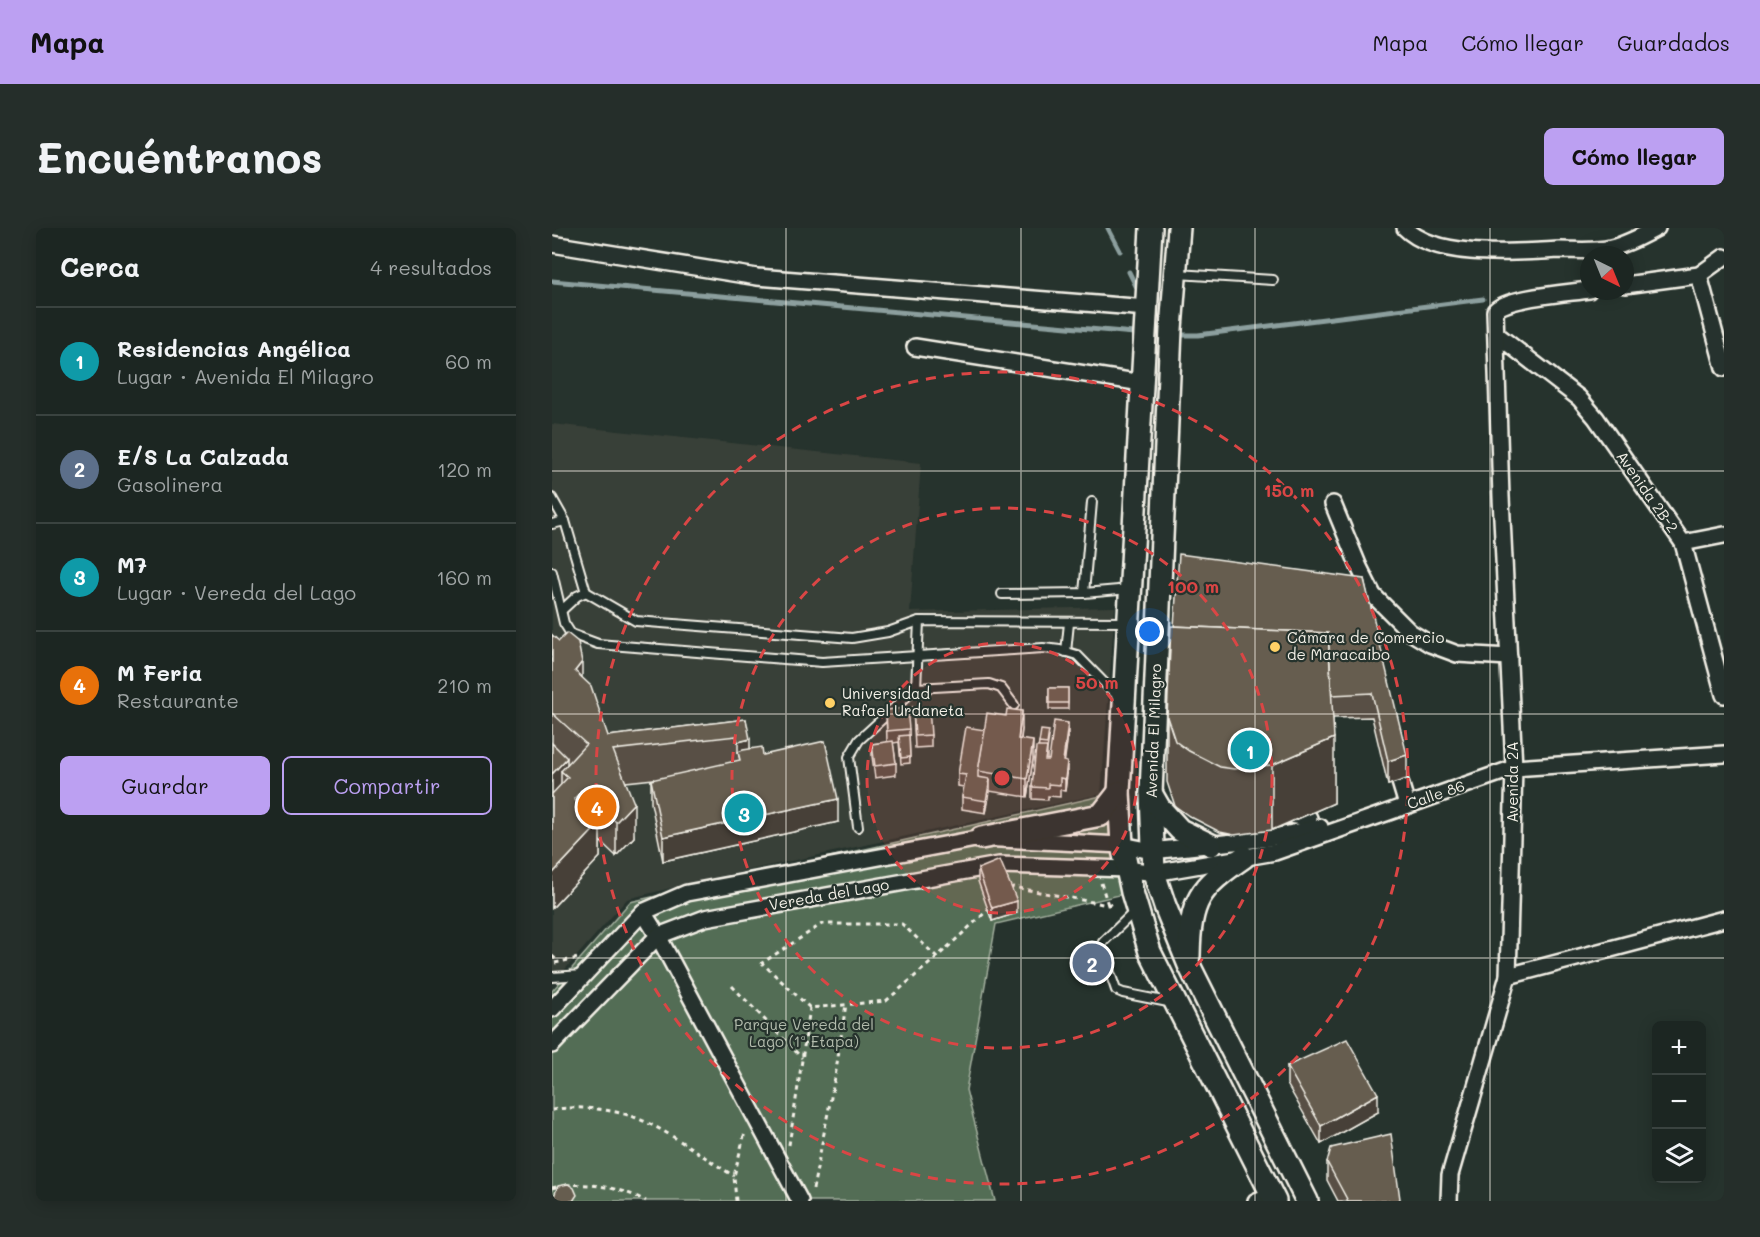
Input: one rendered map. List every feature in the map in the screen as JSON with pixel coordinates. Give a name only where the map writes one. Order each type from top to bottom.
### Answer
[{"type":"main road","name":"Avenida El Milagro","points":[[1151,228],[1119,792],[1122,845],[1150,952],[1268,1199]]},
{"type":"main road","name":"Avenida El Milagro","points":[[1179,228],[1171,329],[1161,670],[1151,793],[1154,873],[1189,965],[1307,1201]]},
{"type":"main road","points":[[981,838],[1098,816],[1103,814],[1119,792]]},
{"type":"main road","points":[[1151,793],[1159,807],[1180,830],[1211,845]]},
{"type":"main road","points":[[1189,965],[1189,925],[1197,899],[1217,876],[1244,857]]},
{"type":"street","points":[[1405,228],[1410,233],[1442,247],[1480,253],[1609,249],[1638,239],[1657,228]]},
{"type":"street","points":[[552,244],[757,278],[1147,308]]},
{"type":"street","points":[[1634,284],[1698,275],[1724,256]]},
{"type":"street","points":[[1698,275],[1724,368]]},
{"type":"street","name":"Avenida 2A","points":[[1449,1201],[1450,1175],[1508,976],[1514,768],[1495,311],[1504,303],[1580,291]]},
{"type":"street","name":"Avenida 2B-2","points":[[1496,334],[1579,398],[1596,418],[1683,543],[1724,692]]},
{"type":"street","points":[[915,347],[1142,383]]},
{"type":"street","points":[[1333,504],[1373,595],[1410,632],[1430,644],[1457,654],[1509,657]]},
{"type":"street","points":[[1683,543],[1724,535]]},
{"type":"street","points":[[1391,750],[1407,805]]},
{"type":"street","name":"Calle 86","points":[[1154,873],[1275,852],[1514,768],[1724,754]]},
{"type":"street","points":[[1266,812],[1312,823],[1318,802]]},
{"type":"street","name":"Vereda del Lago","points":[[552,1009],[643,912],[687,893],[981,838],[1122,845],[1152,851],[1270,838],[1312,823],[1389,811]]},
{"type":"street","name":"Vereda del Lago","points":[[552,1045],[658,936],[705,918],[999,865],[1127,869],[1154,873]]},
{"type":"street","points":[[643,912],[806,1198]]},
{"type":"street","points":[[1508,976],[1724,919]]},
{"type":"lane","points":[[1175,274],[1273,280]]},
{"type":"lane","points":[[552,498],[565,521],[586,592],[636,621],[852,638],[888,632],[919,621],[1129,622]]},
{"type":"lane","points":[[1084,593],[1092,502]]},
{"type":"lane","points":[[552,524],[565,521]]},
{"type":"lane","points":[[552,572],[564,623],[572,634],[598,644],[822,662],[1043,648],[1077,656],[1124,703]]},
{"type":"lane","points":[[1002,594],[1084,593],[1131,589]]},
{"type":"lane","points":[[562,610],[577,596],[586,592]]},
{"type":"lane","points":[[916,688],[919,621]]},
{"type":"lane","points":[[1066,652],[1069,622]]},
{"type":"lane","points":[[858,827],[849,757],[859,740],[916,688],[989,684],[1001,688],[1014,705]]},
{"type":"lane","points":[[1137,909],[1103,942],[1101,947],[1114,988],[1123,993],[1176,1003]]},
{"type":"lane","points":[[552,977],[584,974]]},
{"type":"path","points":[[1005,895],[1013,887],[1108,905]]},
{"type":"path","points":[[937,957],[902,924],[822,924],[762,963],[810,1008],[886,1001],[937,957],[996,902]]},
{"type":"path","points":[[552,956],[559,962]]},
{"type":"path","points":[[552,963],[582,956]]},
{"type":"path","points":[[732,986],[802,1058]]},
{"type":"path","points":[[806,1198],[835,1077],[846,1004]]},
{"type":"path","points":[[788,1151],[810,1008]]},
{"type":"path","points":[[552,1110],[590,1108],[633,1117],[664,1133],[734,1176]]},
{"type":"path","points":[[736,1201],[734,1176],[746,1128]]},
{"type":"path","points":[[552,1188],[568,1185],[606,1187],[633,1194],[646,1201]]},
{"type":"shaded area","name":"Universidad Rafael Urdaneta","points":[[552,424],[921,463],[910,612],[1115,607],[1101,794],[703,880],[627,899],[552,984]]},
{"type":"green space","name":"Parque Vereda del Lago (1ª Etapa)","points":[[1119,792],[1132,892],[996,924],[966,1090],[995,1201],[552,1201],[552,991],[630,902]]},
{"type":"building","points":[[1179,554],[1364,579],[1407,755],[1388,761],[1372,693],[1332,695],[1328,633],[1174,626]]},
{"type":"building","points":[[1171,626],[1328,633],[1334,738],[1272,765],[1234,769],[1220,767],[1189,751],[1175,741],[1167,717]]},
{"type":"building","points":[[567,633],[578,642],[582,662],[575,671],[591,686],[608,736],[746,719],[750,739],[738,742],[736,736],[613,750],[634,803],[616,822],[582,790],[574,799],[600,823],[552,874],[552,794],[568,777],[561,771],[586,744],[552,713],[552,635],[559,641]]},
{"type":"building","points":[[1049,688],[1068,688],[1068,703],[1049,703]]},
{"type":"building","points":[[929,707],[931,735],[915,736],[913,708]]},
{"type":"building","points":[[907,708],[909,729],[887,731],[886,710]]},
{"type":"building","points":[[1007,709],[1022,711],[1018,739],[1033,741],[1027,779],[978,771],[987,713],[1006,716]]},
{"type":"building","points":[[1054,721],[1068,723],[1063,761],[1067,762],[1065,779],[1060,778],[1060,785],[1048,784],[1048,788],[1032,787],[1036,747],[1047,747],[1045,760],[1049,760]]},
{"type":"building","points":[[966,727],[985,730],[978,777],[990,779],[986,801],[962,797],[966,775],[958,774]]},
{"type":"building","points":[[1041,730],[1049,731],[1047,744],[1039,743]]},
{"type":"building","points":[[909,735],[910,757],[901,758],[899,736]]},
{"type":"building","points":[[825,741],[838,799],[663,837],[651,780],[740,760],[738,752],[743,750],[762,747],[763,755]]},
{"type":"building","points":[[893,741],[896,763],[875,766],[872,744]]},
{"type":"building","points":[[552,743],[567,758],[552,774]]},
{"type":"building","points":[[1000,860],[1017,901],[992,908],[978,869]]},
{"type":"building","points":[[1347,1039],[1378,1094],[1321,1126],[1287,1066]]},
{"type":"building","points":[[1391,1134],[1400,1199],[1398,1201],[1348,1201],[1327,1162],[1331,1148]]},
{"type":"building","points":[[568,1184],[574,1188],[577,1195],[573,1201],[556,1201],[554,1196],[558,1186]]},
{"type":"waterway","points":[[1108,228],[1120,251]]},
{"type":"waterway","points":[[1129,272],[1139,292]]},
{"type":"waterway","points":[[552,281],[1134,333]]},
{"type":"waterway","points":[[1181,335],[1198,335],[1483,299]]},
{"type":"waterway","points":[[1154,322],[1160,334]]},
{"type":"place","name":"Cámara de Comercio de Maracaibo","points":[[1275,647]]},
{"type":"place","name":"Universidad Rafael Urdaneta","points":[[830,703]]},
{"type":"place","name":"Residencias Angélica","points":[[1250,750]]},
{"type":"place","name":"M Feria","points":[[597,807]]},
{"type":"place","name":"M7","points":[[744,813]]},
{"type":"place","name":"E/S La Calzada","points":[[1092,963]]}]
